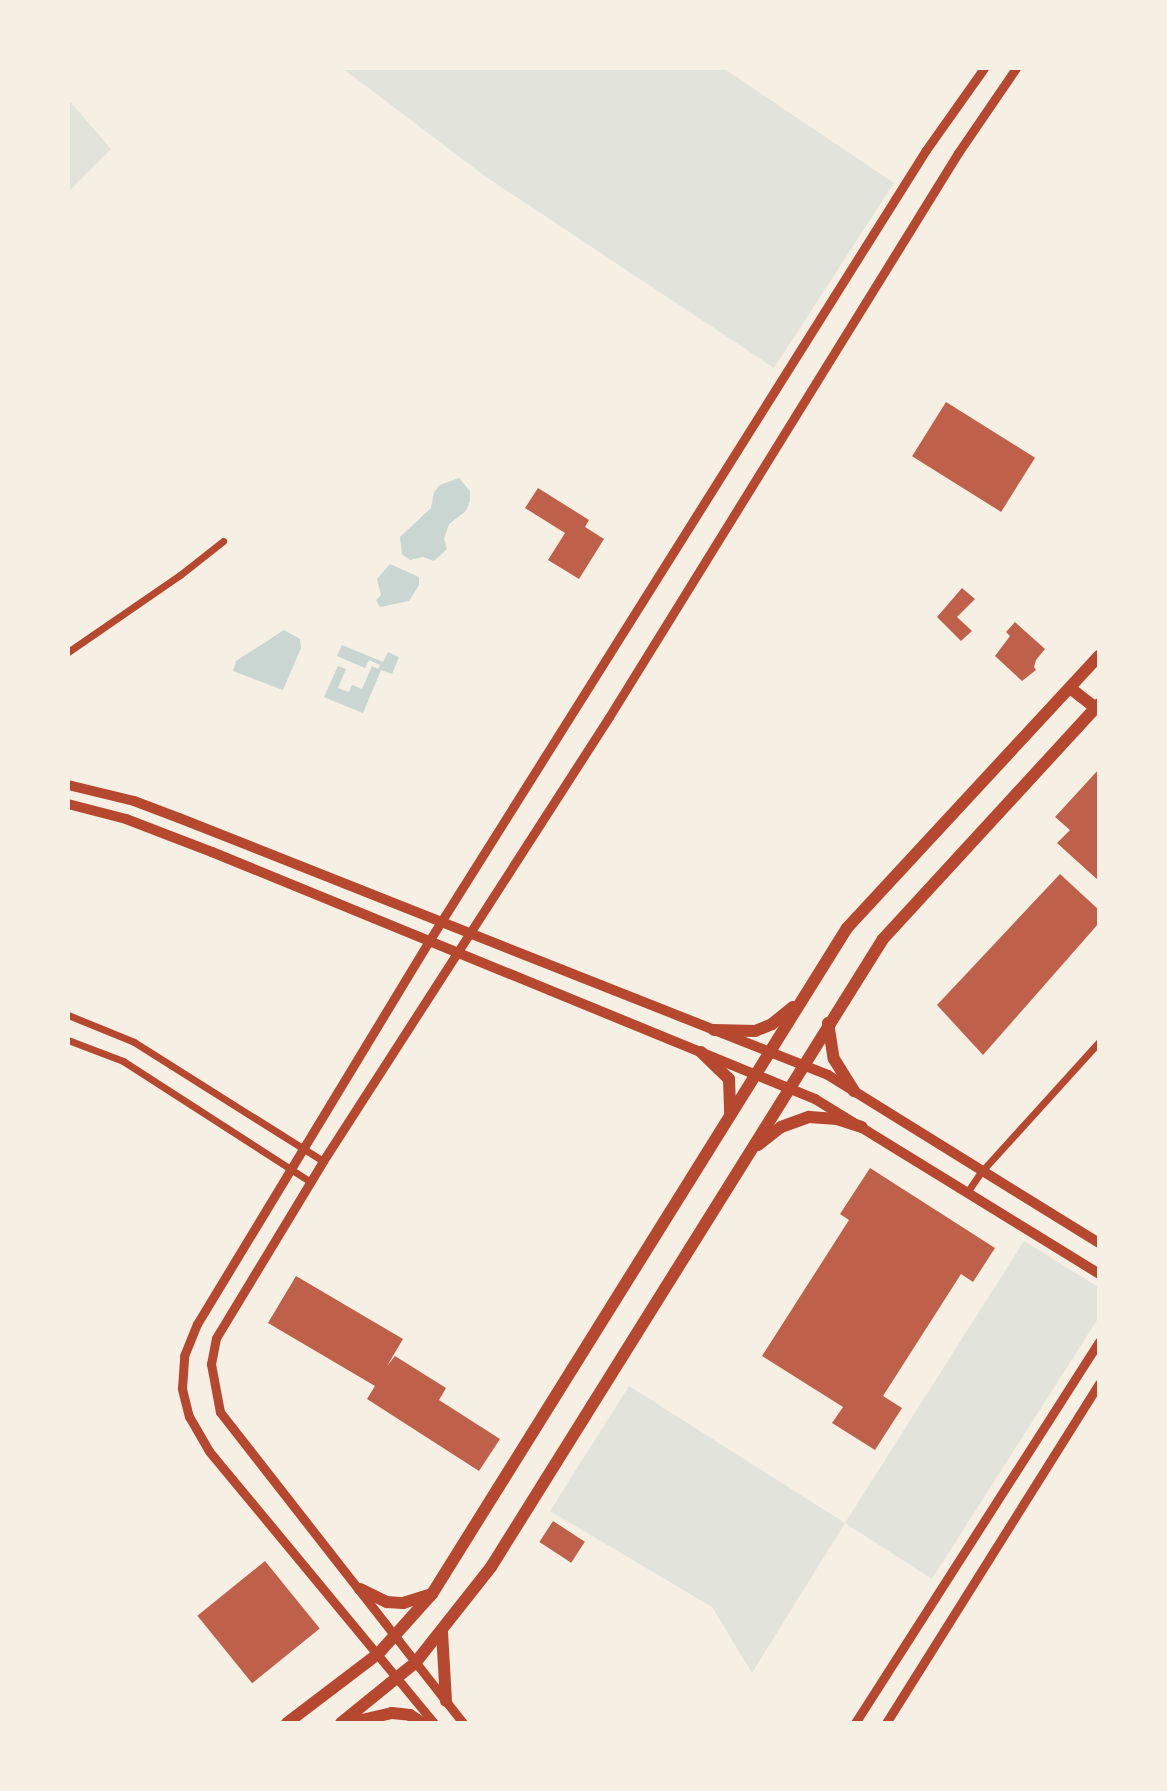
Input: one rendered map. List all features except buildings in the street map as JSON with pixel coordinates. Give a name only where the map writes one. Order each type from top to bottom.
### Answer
[{"type":"highway","points":[[287,1723],[378,1654],[432,1594],[847,928],[1099,656]]},
{"type":"highway","points":[[341,1723],[416,1662],[491,1567],[787,1088],[883,939],[1097,706],[1070,688]]},
{"type":"highway","points":[[714,1030],[749,1032],[767,1027],[809,990]]},
{"type":"highway","points":[[828,1023],[834,1059],[854,1091]]},
{"type":"highway","points":[[701,1052],[729,1079],[729,1118]]},
{"type":"highway","points":[[742,1162],[773,1132],[795,1121],[828,1117],[862,1127]]},
{"type":"highway","points":[[360,1589],[387,1602],[418,1600],[432,1594]]},
{"type":"highway","points":[[442,1631],[446,1701]]},
{"type":"highway","points":[[349,1723],[392,1713],[410,1715],[422,1723]]},
{"type":"main road","points":[[68,785],[134,801],[179,818],[802,1064],[854,1091],[1099,1243]]},
{"type":"main road","points":[[68,804],[126,819],[172,836],[787,1088],[862,1127],[1099,1274]]},
{"type":"main road","points":[[172,836],[179,818]]},
{"type":"street","points":[[434,1723],[209,1451],[189,1417],[182,1388],[184,1356],[197,1324],[429,941],[918,163],[984,68]]},
{"type":"street","points":[[463,1723],[220,1412],[213,1388],[211,1364],[216,1338],[323,1161],[460,953],[958,153],[1016,68]]},
{"type":"street","points":[[68,652],[223,541]]},
{"type":"street","points":[[68,1015],[134,1042],[323,1161]]},
{"type":"street","points":[[68,1040],[123,1061],[311,1182]]},
{"type":"street","points":[[968,1191],[981,1172],[1099,1042]]},
{"type":"street","points":[[855,1723],[1099,1341]]},
{"type":"street","points":[[886,1723],[1099,1383]]},
{"type":"shaded area","points":[[342,68],[723,68],[894,183],[774,368],[486,177]]},
{"type":"shaded area","points":[[68,99],[111,149],[68,192]]},
{"type":"shaded area","points":[[459,478],[470,491],[470,501],[466,511],[449,524],[444,539],[447,549],[434,561],[423,557],[410,560],[402,554],[400,537],[431,508],[434,492],[440,485]]},
{"type":"shaded area","points":[[390,564],[419,577],[419,585],[409,601],[380,607],[376,600],[381,595],[377,579]]},
{"type":"shaded area","points":[[284,630],[300,639],[301,648],[283,690],[233,671],[236,661]]},
{"type":"shaded area","points":[[342,645],[383,662],[388,652],[399,657],[392,674],[381,670],[363,713],[324,697],[338,666],[346,669],[338,688],[349,692],[352,685],[362,689],[372,666],[378,669],[380,665],[369,660],[365,668],[337,656]]},
{"type":"shaded area","points":[[1024,1241],[1098,1287],[1099,1317],[932,1579],[845,1523]]},
{"type":"shaded area","points":[[629,1386],[845,1523],[752,1673],[712,1607],[550,1511]]}]
